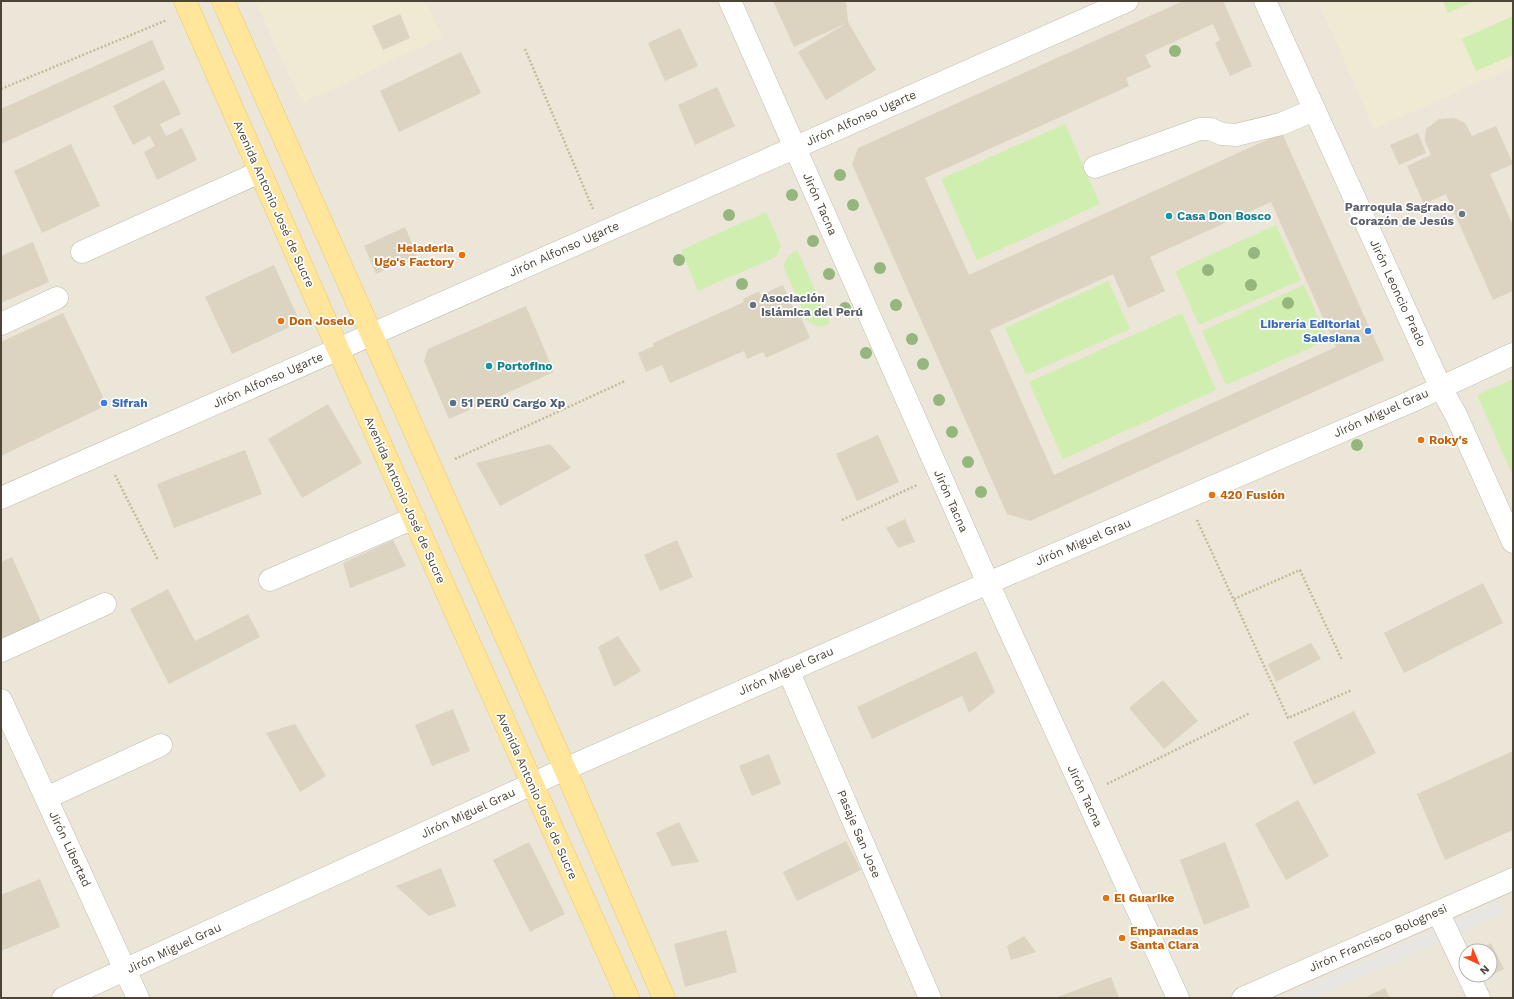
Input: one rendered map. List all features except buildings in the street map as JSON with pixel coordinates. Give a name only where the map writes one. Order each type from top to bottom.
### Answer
[{"type":"main road","points":[[223,1],[565,769],[664,998]]},
{"type":"main road","name":"Avenida Antonio José de Sucre","points":[[187,6],[338,349],[628,998]]},
{"type":"street","name":"Jirón Tacna","points":[[730,1],[939,474],[1178,998]]},
{"type":"street","name":"Jirón Alfonso Ugarte","points":[[1,498],[1127,1]]},
{"type":"street","name":"Jirón Leoncio Prado","points":[[1265,1],[1440,386],[1456,415],[1513,542]]},
{"type":"street","points":[[1096,167],[1200,129],[1210,129],[1222,134],[1236,136],[1281,124],[1314,110]]},
{"type":"street","points":[[82,252],[260,172]]},
{"type":"street","points":[[1,324],[57,298]]},
{"type":"street","name":"Jirón Miguel Grau","points":[[63,998],[565,769],[988,583],[1410,402],[1440,386],[1513,354]]},
{"type":"street","points":[[270,580],[414,518]]},
{"type":"street","points":[[1,651],[105,604]]},
{"type":"street","name":"Pasaje San Jose","points":[[788,670],[930,998]]},
{"type":"street","name":"Jirón Libertad","points":[[1,700],[138,998]]},
{"type":"street","points":[[46,798],[161,746]]},
{"type":"street","name":"Jirón Francisco Bolognesi","points":[[1244,998],[1513,879]]},
{"type":"street","points":[[1438,912],[1458,954]]},
{"type":"street","points":[[1472,983],[1479,998]]},
{"type":"path","points":[[1,89],[187,6]]},
{"type":"path","points":[[525,49],[603,232]]},
{"type":"path","points":[[431,470],[625,381]]},
{"type":"path","points":[[104,452],[158,560]]},
{"type":"path","points":[[842,520],[939,474]]},
{"type":"path","points":[[1187,498],[1288,718],[1352,690]]},
{"type":"path","points":[[1234,599],[1300,570],[1342,660]]},
{"type":"path","points":[[1085,795],[1250,713]]},
{"type":"shaded area","points":[[1,1],[1513,1],[1513,998],[1,998]]},
{"type":"shaded area","points":[[255,1],[426,1],[443,37],[302,103]]},
{"type":"shaded area","points":[[1318,1],[1513,1],[1513,67],[1374,129]]},
{"type":"shaded area","points":[[1499,901],[1504,913],[1313,998],[1283,998]]},
{"type":"green space","points":[[1443,1],[1475,1],[1448,13]]},
{"type":"green space","points":[[1513,16],[1513,55],[1476,71],[1462,39]]},
{"type":"green space","points":[[1065,124],[1100,204],[977,260],[941,179]]},
{"type":"green space","points":[[766,212],[781,246],[776,257],[698,291],[681,250]]},
{"type":"green space","points":[[1276,225],[1301,280],[1199,325],[1175,271]]},
{"type":"green space","points":[[797,250],[830,323],[822,327],[807,321],[784,268],[785,262]]},
{"type":"green space","points":[[1108,281],[1130,329],[1026,375],[1005,328]]},
{"type":"green space","points":[[1304,285],[1328,340],[1226,385],[1202,331]]},
{"type":"green space","points":[[1182,313],[1216,390],[1063,459],[1029,382]]},
{"type":"green space","points":[[1513,379],[1513,476],[1477,395]]},
{"type":"place","name":"Parroquia Sagrado Corazón de Jesús","points":[[1462,214]]},
{"type":"place","name":"Casa Don Bosco","points":[[1169,216]]},
{"type":"place","name":"Heladeria Ugo's Factory","points":[[462,255]]},
{"type":"place","name":"Asociación Islámica del Perú","points":[[753,305]]},
{"type":"place","name":"Don Joselo","points":[[281,321]]},
{"type":"place","name":"Librería Editorial Salesiana","points":[[1368,331]]},
{"type":"place","name":"Portofino","points":[[489,366]]},
{"type":"place","name":"Sifrah","points":[[104,403]]},
{"type":"place","name":"51 PERÚ Cargo Xp","points":[[453,403]]},
{"type":"place","name":"Roky's","points":[[1421,440]]},
{"type":"place","name":"420 Fusión","points":[[1212,495]]},
{"type":"place","name":"El Guarike","points":[[1106,898]]},
{"type":"place","name":"Empanadas Santa Clara","points":[[1122,938]]}]
